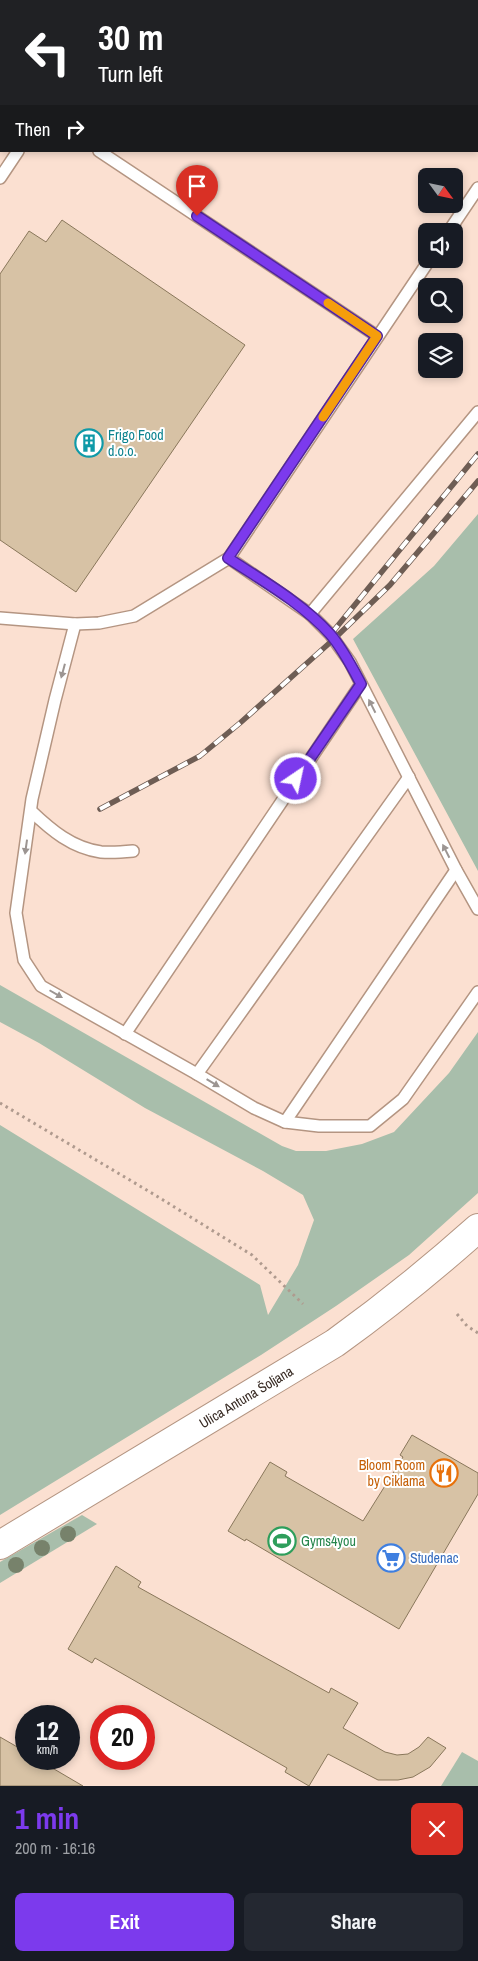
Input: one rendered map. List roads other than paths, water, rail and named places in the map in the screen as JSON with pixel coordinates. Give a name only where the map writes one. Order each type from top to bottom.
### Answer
[{"type":"street","name":"Ulica Antuna Šoljana","points":[[0,1545],[335,1343],[438,1265],[478,1228]]},
{"type":"lane","points":[[0,178],[17,152]]},
{"type":"lane","points":[[101,152],[377,336]]},
{"type":"lane","points":[[454,223],[478,188]]},
{"type":"lane","points":[[0,618],[76,624],[99,623],[134,616],[228,558],[424,268]]},
{"type":"lane","points":[[310,614],[478,412]]},
{"type":"lane","points":[[228,558],[310,614],[334,639],[350,662],[456,870],[478,908]]},
{"type":"lane","points":[[76,624],[55,700],[30,811],[16,912],[24,960],[41,986],[254,1108],[284,1122],[319,1126],[370,1126],[403,1099],[478,992]]},
{"type":"lane","points":[[125,1034],[361,684]]},
{"type":"lane","points":[[197,1074],[409,777]]},
{"type":"lane","points":[[30,811],[54,833],[81,848],[103,852],[133,851]]},
{"type":"lane","points":[[284,1122],[456,870]]},
{"type":"railway","points":[[331,634],[478,454]]},
{"type":"railway","points":[[100,809],[200,756],[240,723],[334,639],[390,585],[478,481]]},
{"type":"place","name":"Frigo Food d.o.o.","points":[[89,443]]},
{"type":"place","name":"Bloom Room by Ciklama","points":[[444,1473]]},
{"type":"place","name":"Gyms4you","points":[[282,1541]]},
{"type":"place","name":"Studenac","points":[[391,1558]]}]
